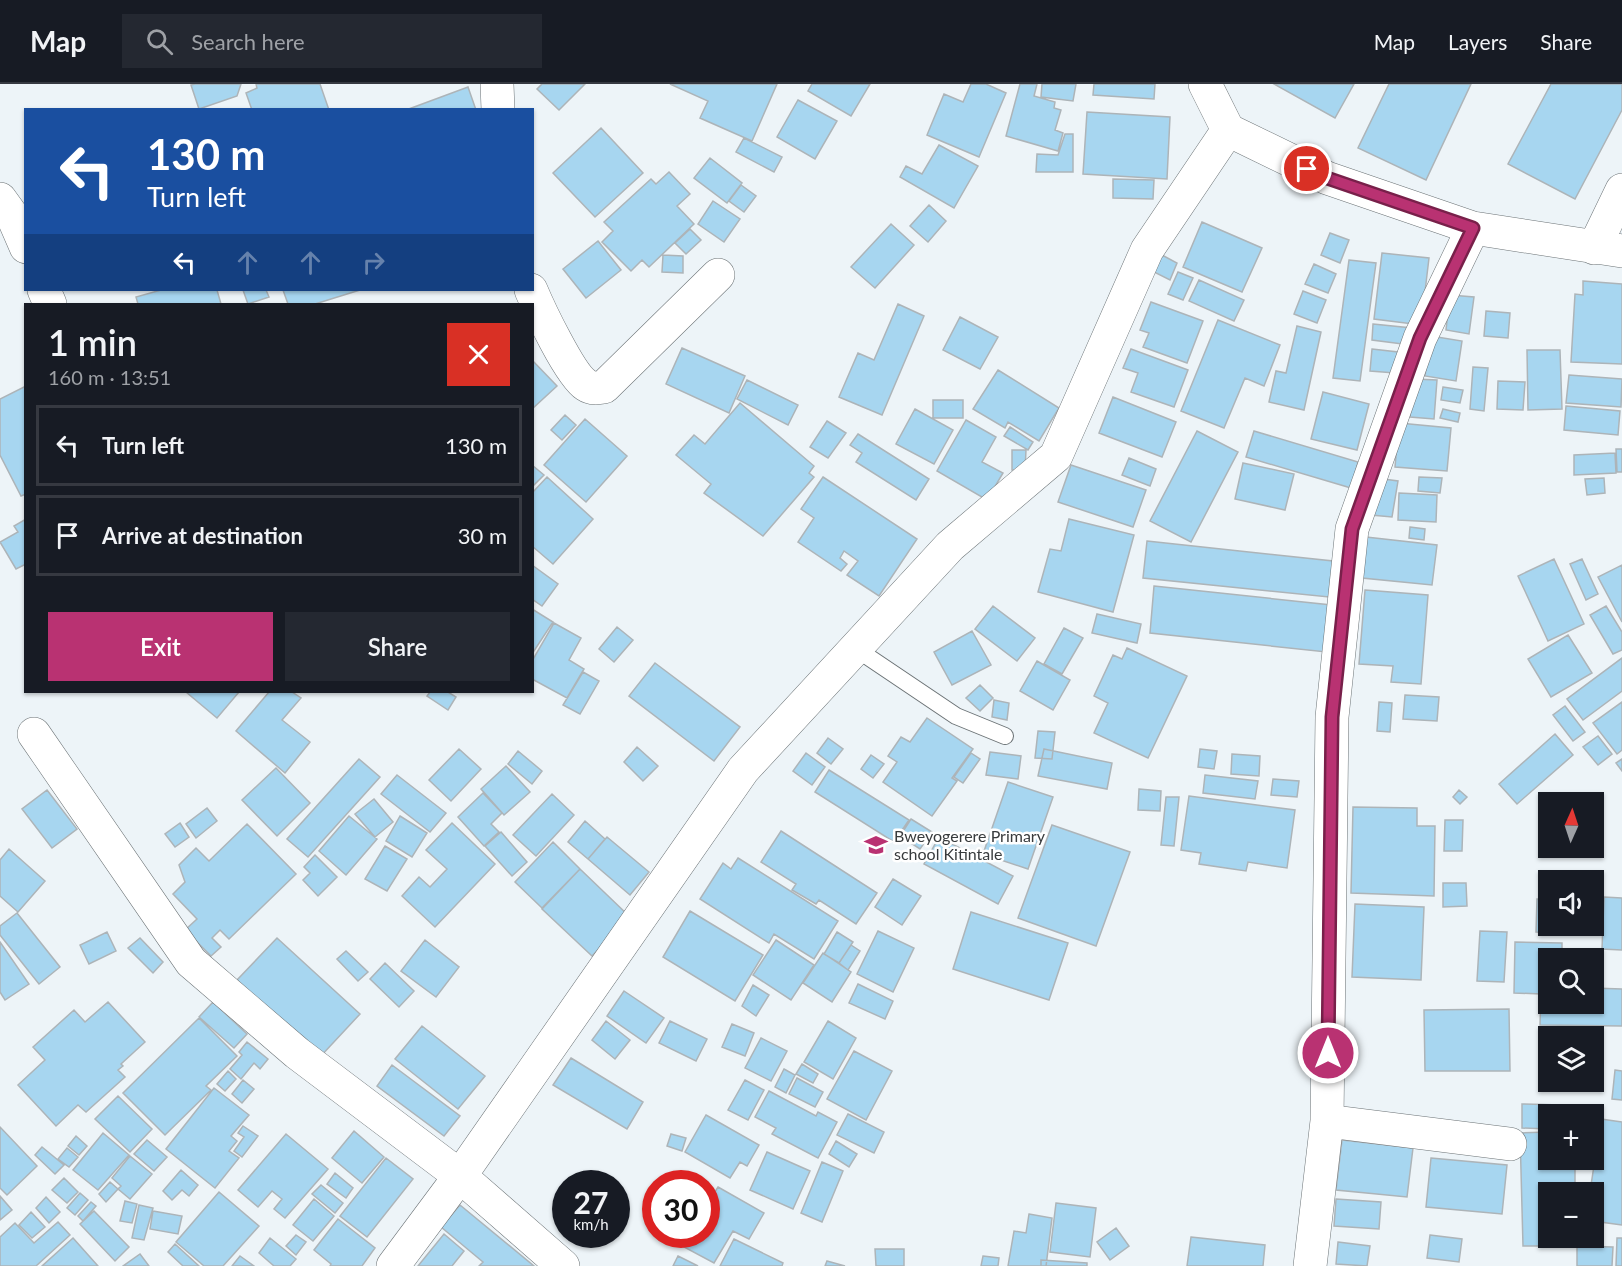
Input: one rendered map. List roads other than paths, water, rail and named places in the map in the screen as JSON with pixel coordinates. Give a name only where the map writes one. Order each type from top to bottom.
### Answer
[{"type":"street","points":[[497,84],[498,108]]},
{"type":"street","points":[[1205,84],[1228,130],[1327,178],[1473,228],[1608,249],[1622,190]]},
{"type":"street","points":[[393,1266],[460,1176],[743,770],[950,546],[1056,456],[1148,250],[1228,130]]},
{"type":"street","points":[[0,199],[13,217],[24,242]]},
{"type":"street","points":[[1310,1266],[1328,1121],[1332,717],[1352,529],[1420,338],[1473,228]]},
{"type":"street","points":[[531,291],[554,339],[584,384],[596,388],[604,387],[718,275]]},
{"type":"street","points":[[34,734],[191,962],[297,1053],[460,1176],[563,1266]]},
{"type":"street","points":[[1328,1121],[1510,1144]]},
{"type":"lane","points":[[855,648],[956,716],[1005,736]]},
{"type":"place","name":"Bweyogerere Primary school Kitintale","points":[[876,845]]}]
